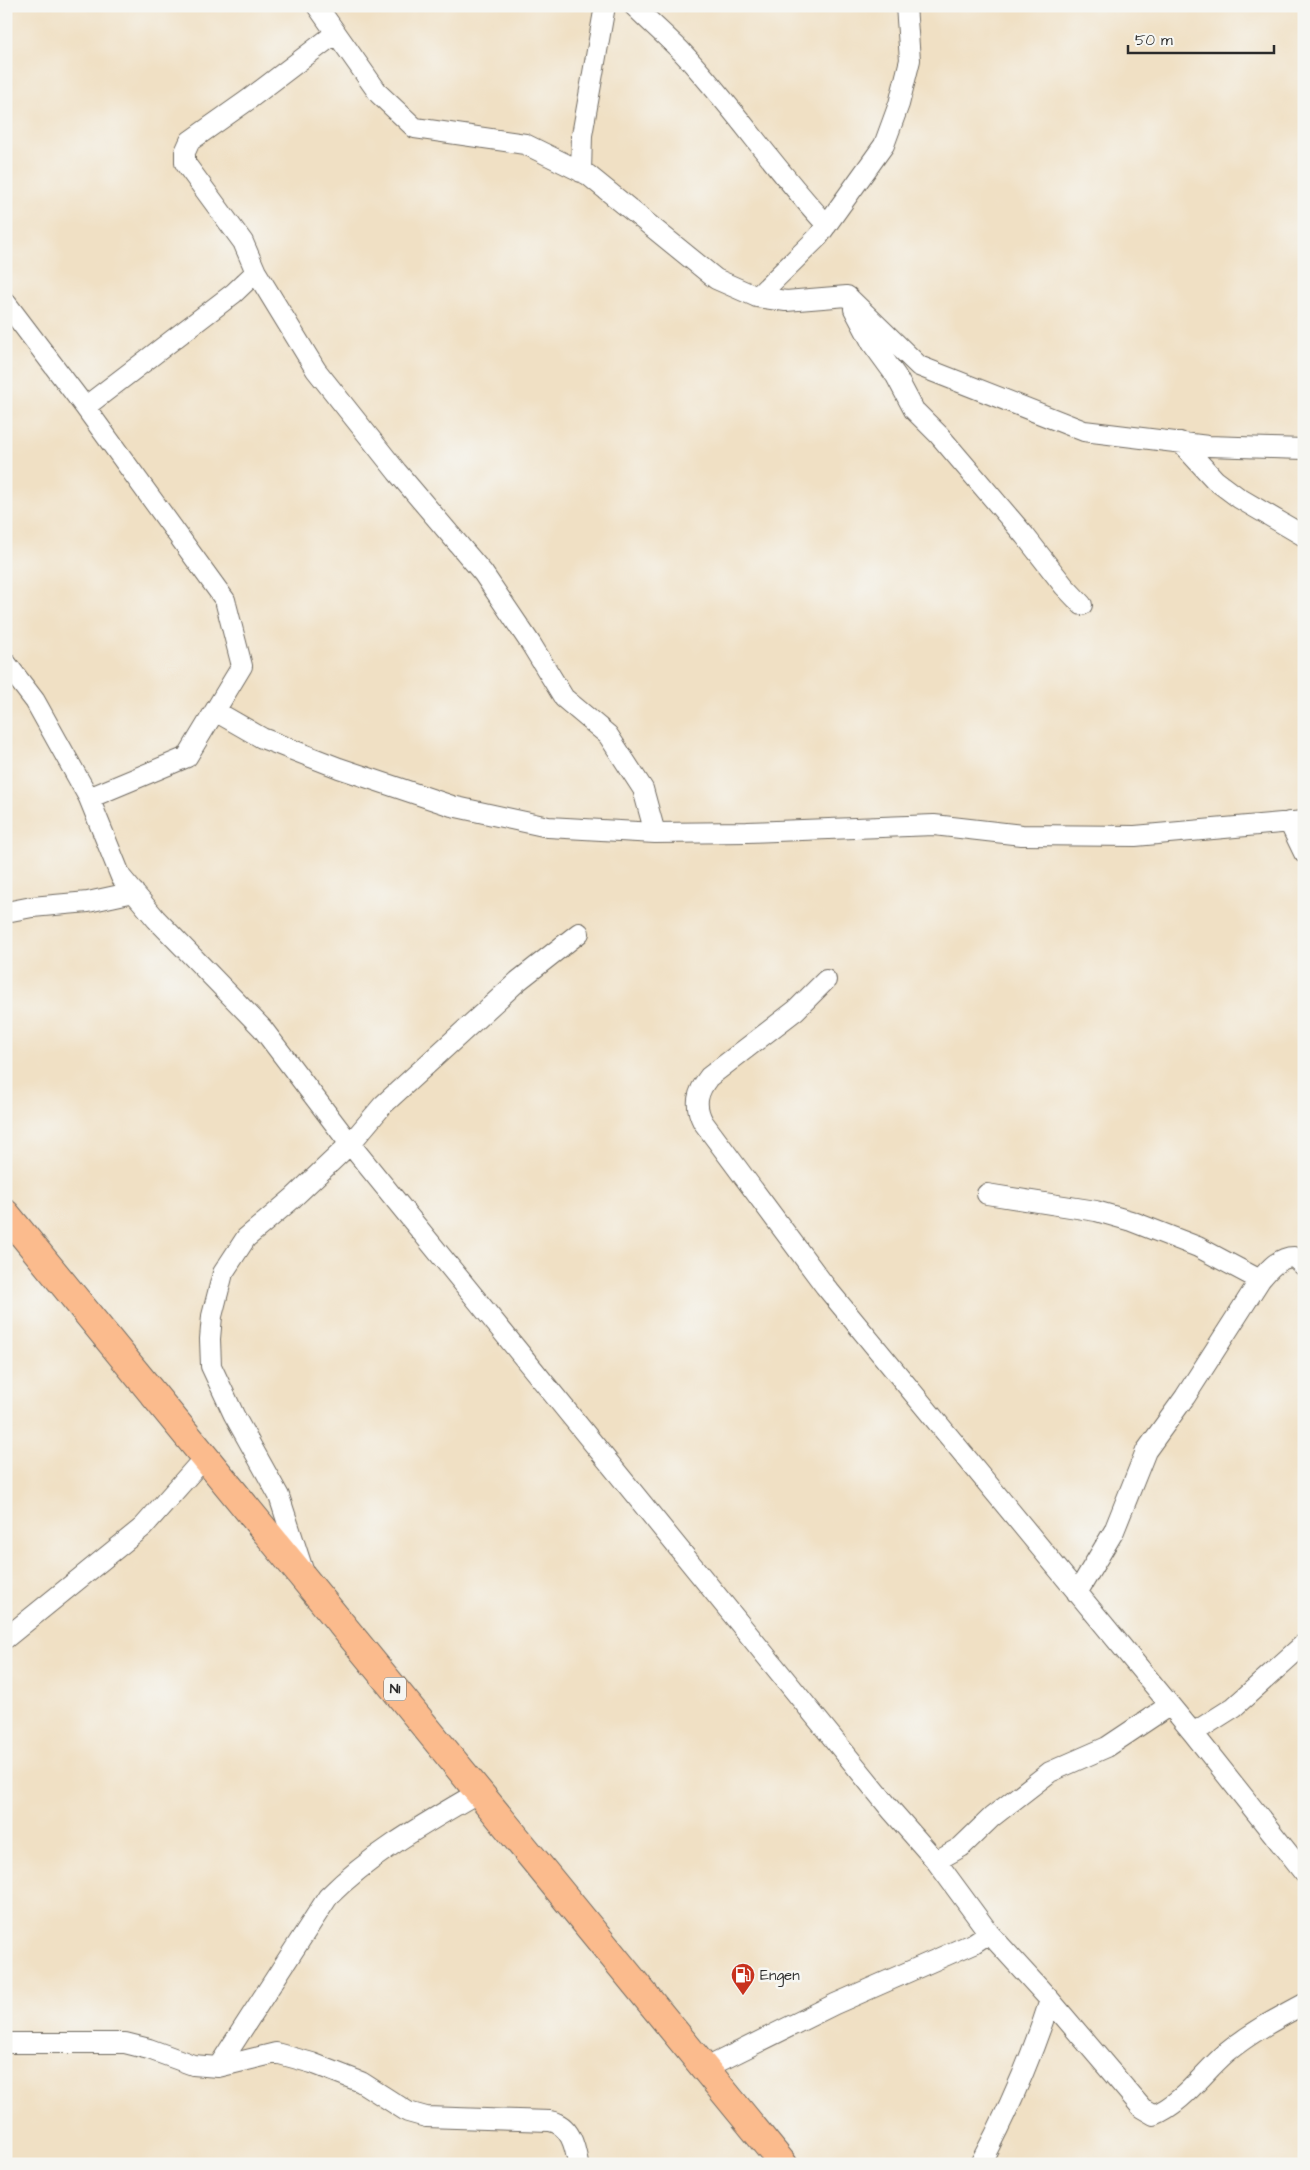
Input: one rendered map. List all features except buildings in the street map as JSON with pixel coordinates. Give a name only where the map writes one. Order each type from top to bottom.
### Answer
[{"type":"highway","name":"N1","points":[[6,1214],[783,2164]]},
{"type":"street","points":[[317,6],[380,94],[415,128],[525,144],[588,175],[716,279],[756,297],[786,301],[847,296],[919,366],[1084,431],[1208,446],[1304,449]]},
{"type":"street","points":[[581,172],[582,135],[605,6]]},
{"type":"street","points":[[634,6],[681,52],[755,139],[797,193],[827,224]]},
{"type":"street","points":[[756,297],[818,236],[884,145],[899,104],[910,60],[906,6]]},
{"type":"street","points":[[336,33],[248,100],[190,141],[185,152],[185,163],[242,242],[256,272],[316,370],[397,472],[483,573],[531,644],[564,698],[608,735],[644,789],[655,833]]},
{"type":"street","points":[[85,407],[234,294],[256,272]]},
{"type":"street","points":[[847,296],[872,342],[896,376],[914,410],[940,435],[1025,536],[1064,586],[1082,604]]},
{"type":"street","points":[[6,303],[85,407],[226,600],[242,666],[187,757],[88,798]]},
{"type":"street","points":[[1180,442],[1215,480],[1239,498],[1304,536]]},
{"type":"street","points":[[6,662],[35,701],[88,798],[121,877],[156,919],[262,1028],[350,1144],[936,1862],[989,1933],[1050,2000],[1142,2108],[1154,2115],[1167,2110],[1226,2053],[1261,2026],[1304,2004]]},
{"type":"street","points":[[215,711],[262,738],[339,768],[452,806],[548,828],[655,833],[747,832],[934,825],[1022,835],[1135,836],[1296,822],[1304,853]]},
{"type":"street","points":[[6,912],[32,907],[88,902],[134,892]]},
{"type":"street","points":[[307,1582],[279,1496],[234,1415],[211,1366],[210,1339],[216,1295],[223,1274],[246,1238],[292,1199],[350,1144],[383,1105],[518,981],[579,933]]},
{"type":"street","points":[[826,980],[796,1010],[709,1078],[701,1088],[696,1104],[699,1114],[825,1286],[1193,1733],[1304,1873]]},
{"type":"street","points":[[987,1194],[1087,1209],[1132,1221],[1198,1247],[1260,1280]]},
{"type":"street","points":[[1077,1593],[1114,1531],[1146,1451],[1185,1397],[1260,1280],[1271,1268],[1286,1257],[1294,1257],[1304,1266]]},
{"type":"street","points":[[6,1638],[143,1527],[206,1458]]},
{"type":"street","points":[[1193,1733],[1234,1707],[1304,1644]]},
{"type":"street","points":[[936,1862],[961,1847],[992,1817],[1050,1772],[1107,1747],[1170,1706]]},
{"type":"street","points":[[218,2067],[328,1897],[375,1857],[422,1825],[479,1792]]},
{"type":"street","points":[[704,2069],[835,2004],[974,1943],[989,1933]]},
{"type":"street","points":[[980,2164],[1006,2114],[1034,2051],[1050,2000]]},
{"type":"street","points":[[6,2043],[125,2043],[149,2049],[193,2065],[218,2067],[276,2053],[312,2063],[361,2082],[408,2112],[426,2117],[476,2117],[560,2123],[568,2131],[578,2164]]},
{"type":"place","name":"Engen","points":[[743,1996]]}]
